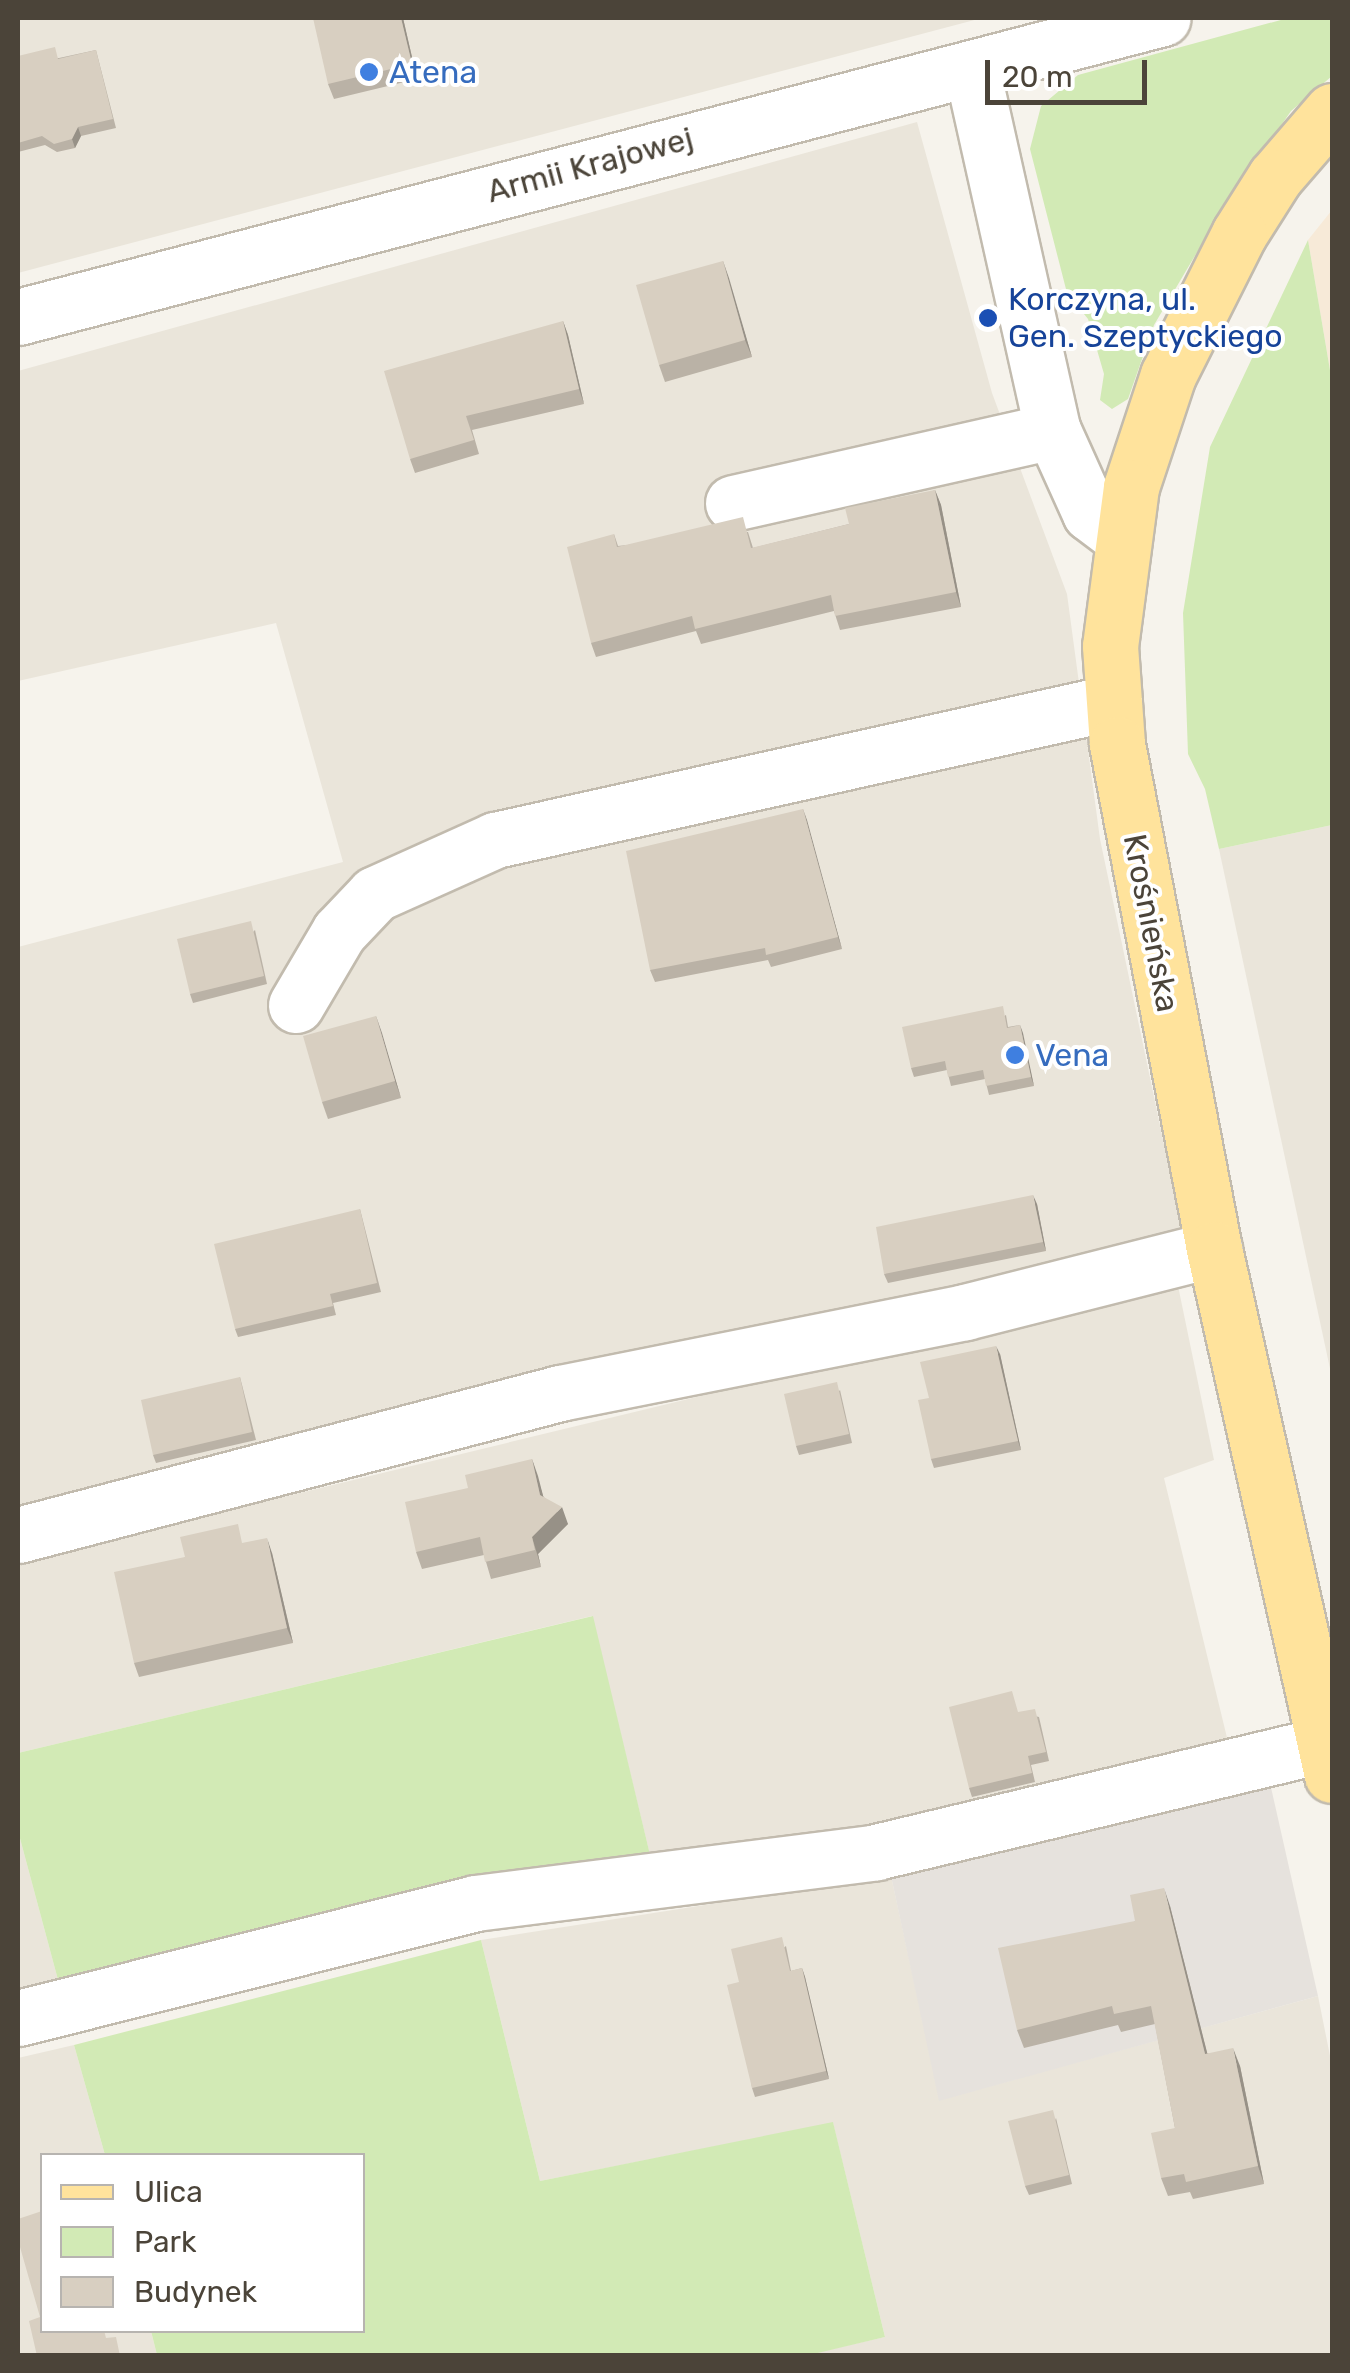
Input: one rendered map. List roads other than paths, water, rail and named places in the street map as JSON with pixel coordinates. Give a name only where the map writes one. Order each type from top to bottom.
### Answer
[{"type":"main road","name":"Krośnieńska","points":[[1329,1760],[1214,1249],[1116,744],[1110,646],[1121,536],[1168,375],[1200,303],[1275,178],[1332,111]]},
{"type":"street","name":"Armii Krajowej","points":[[18,317],[1163,18]]},
{"type":"street","points":[[972,70],[1053,432],[1090,513],[1121,536]]},
{"type":"street","points":[[734,504],[1053,432]]},
{"type":"street","points":[[296,1005],[338,932],[375,894],[495,840],[1114,702]]},
{"type":"street","points":[[18,1535],[560,1393],[965,1312],[1214,1249]]},
{"type":"street","points":[[18,2018],[475,1903],[876,1852],[1329,1760]]},
{"type":"place","name":"Atena","points":[[369,72]]},
{"type":"place","name":"Korczyna, ul. Gen. Szeptyckiego","points":[[988,318]]},
{"type":"place","name":"Vena","points":[[1015,1055]]}]
